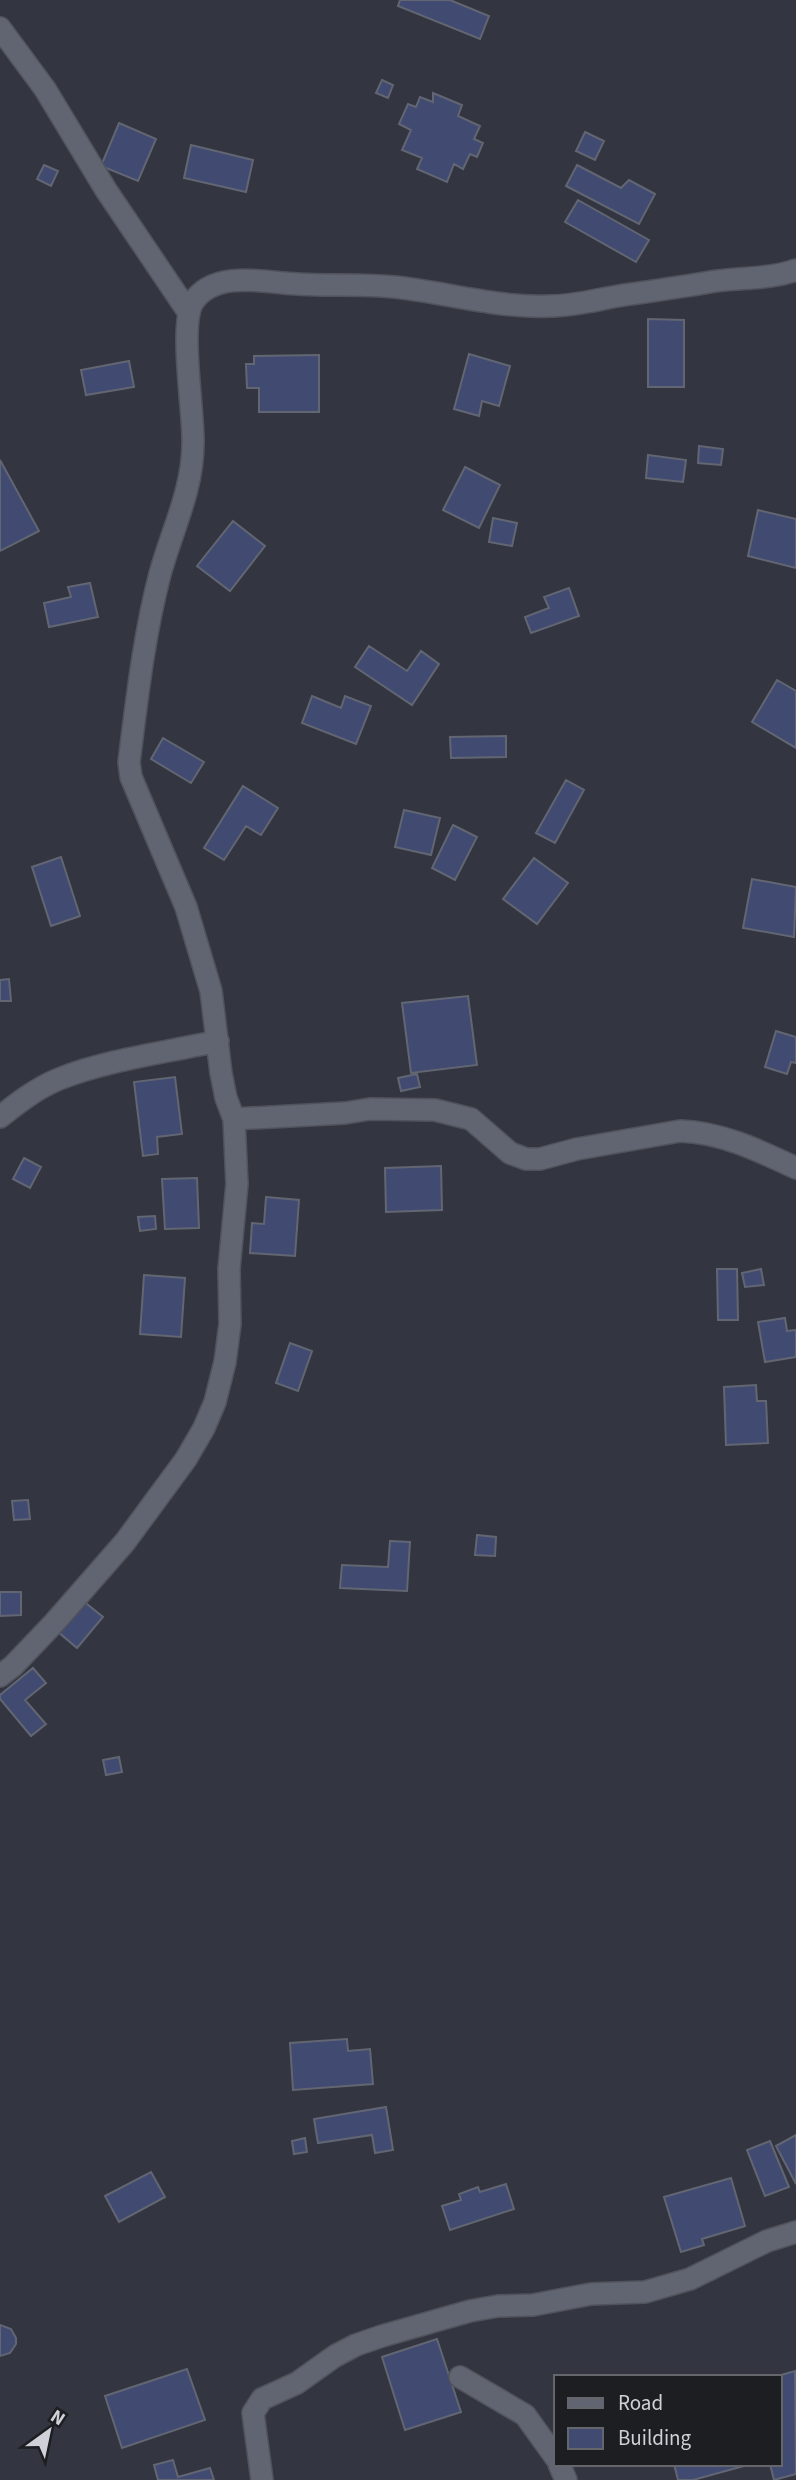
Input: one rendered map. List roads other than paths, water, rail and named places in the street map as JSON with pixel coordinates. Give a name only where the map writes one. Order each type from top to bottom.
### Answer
[{"type":"street","points":[[0,28],[38,79],[106,190],[189,313]]},
{"type":"street","points":[[0,1676],[55,1622],[125,1542],[186,1459],[215,1402],[225,1362],[230,1324],[229,1269],[237,1184],[234,1119],[226,1098],[211,991],[186,907],[131,777],[129,762],[145,648],[160,573],[189,481],[193,443],[187,355],[189,313],[194,301],[218,284],[239,280],[317,286],[402,288],[511,304],[549,306],[584,304],[715,281],[770,277],[796,270]]},
{"type":"street","points":[[0,1117],[21,1100],[59,1079],[123,1061],[218,1041]]},
{"type":"street","points":[[234,1119],[345,1113],[370,1109],[435,1110],[471,1119],[518,1157],[540,1159],[577,1149],[691,1132],[733,1142],[796,1168]]},
{"type":"street","points":[[262,2480],[253,2413],[258,2403],[297,2383],[335,2356],[356,2345],[470,2311],[498,2306],[533,2305],[591,2294],[628,2294],[657,2289],[690,2279],[767,2241],[796,2232]]},
{"type":"street","points":[[460,2377],[525,2415],[554,2455]]}]
